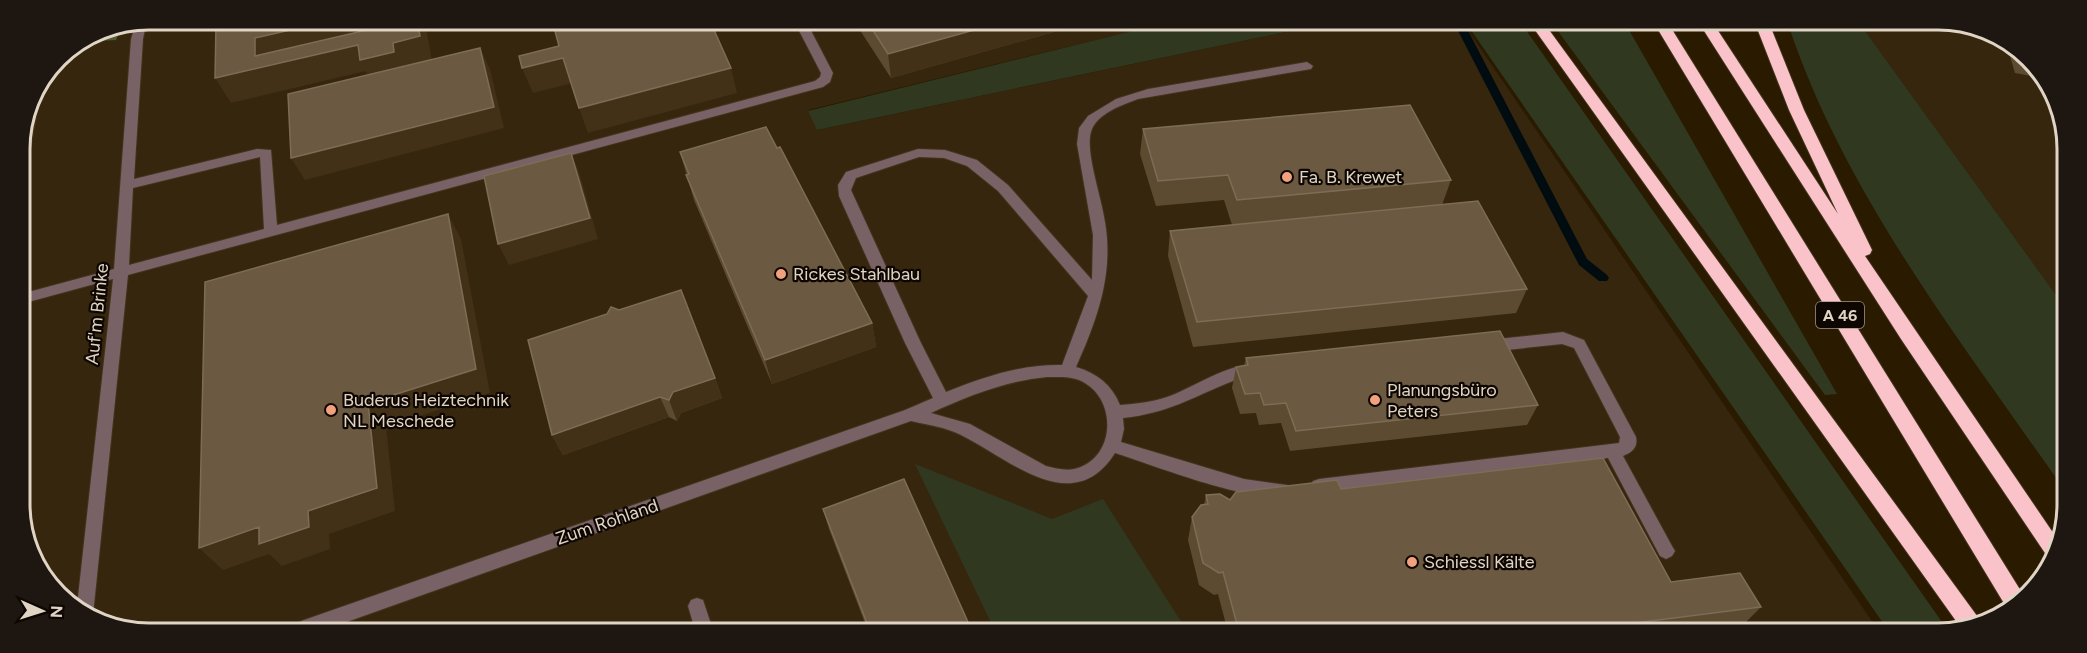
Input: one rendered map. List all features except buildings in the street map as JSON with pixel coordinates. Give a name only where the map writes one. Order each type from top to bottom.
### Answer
[{"type":"highway","points":[[1542,30],[1968,619]]},
{"type":"highway","name":"A 46","points":[[1665,30],[2012,597]]},
{"type":"highway","name":"A 46","points":[[1711,30],[1907,334],[2050,545]]},
{"type":"highway","points":[[1764,30],[1785,87],[1812,146],[1907,334]]},
{"type":"street","name":"Auf'm Brinke","points":[[87,605],[121,272],[139,30]]},
{"type":"street","points":[[30,297],[819,84],[826,79],[826,73],[804,30]]},
{"type":"street","points":[[1067,371],[1096,295],[1101,249],[1083,144],[1087,125],[1097,114],[1112,106],[1149,93],[1307,66]]},
{"type":"street","points":[[127,185],[257,153],[266,153],[271,232]]},
{"type":"street","points":[[943,401],[913,343],[846,196],[844,189],[851,175],[918,153],[945,154],[972,163],[1003,188],[1096,295]]},
{"type":"street","points":[[1113,446],[1244,486],[1280,490],[1612,451],[1623,449],[1629,444],[1628,437],[1579,344],[1563,338],[1470,348]]},
{"type":"street","points":[[911,415],[962,428],[1023,463],[1057,476],[1072,477],[1098,464],[1113,446],[1118,421],[1115,412],[1149,409],[1179,399],[1237,373],[1272,368]]},
{"type":"street","name":"Zum Rohland","points":[[321,623],[911,415],[972,389],[1015,375],[1067,371],[1080,373],[1096,382],[1111,401],[1115,412]]},
{"type":"street","points":[[1612,451],[1666,551]]},
{"type":"street","points":[[697,606],[702,623]]},
{"type":"shaded area","points":[[141,30],[1136,30],[808,110],[818,130],[1295,30],[1468,30],[1873,623],[149,623],[133,622],[103,614],[76,598],[72,594],[72,581],[59,581],[42,557],[36,543],[30,512],[31,133],[39,103],[55,76],[70,59],[110,36]]},
{"type":"shaded area","points":[[1864,30],[1938,30],[1969,34],[1998,46],[2011,55],[2032,76],[2051,110],[2056,133],[2057,296]]},
{"type":"green space","points":[[1136,30],[1295,30],[817,130],[808,111]]},
{"type":"green space","points":[[1471,30],[1526,30],[1943,623],[1883,623]]},
{"type":"green space","points":[[1557,30],[1629,30],[1837,394],[1825,395]]},
{"type":"green space","points":[[1790,30],[1864,30],[2057,296],[2057,479],[1946,322],[1909,265],[1873,207],[1812,87]]},
{"type":"green space","points":[[119,34],[116,40],[98,41]]},
{"type":"green space","points":[[915,464],[1052,519],[1103,499],[1182,623],[991,623]]},
{"type":"waterway","points":[[1463,30],[1583,262],[1603,278]]},
{"type":"place","name":"Fa. B. Krewet","points":[[1287,177]]},
{"type":"place","name":"Rickes Stahlbau","points":[[781,274]]},
{"type":"place","name":"Planungsbüro Peters","points":[[1375,400]]},
{"type":"place","name":"Buderus Heiztechnik NL Meschede","points":[[331,410]]},
{"type":"place","name":"Schiessl Kälte","points":[[1412,562]]}]
